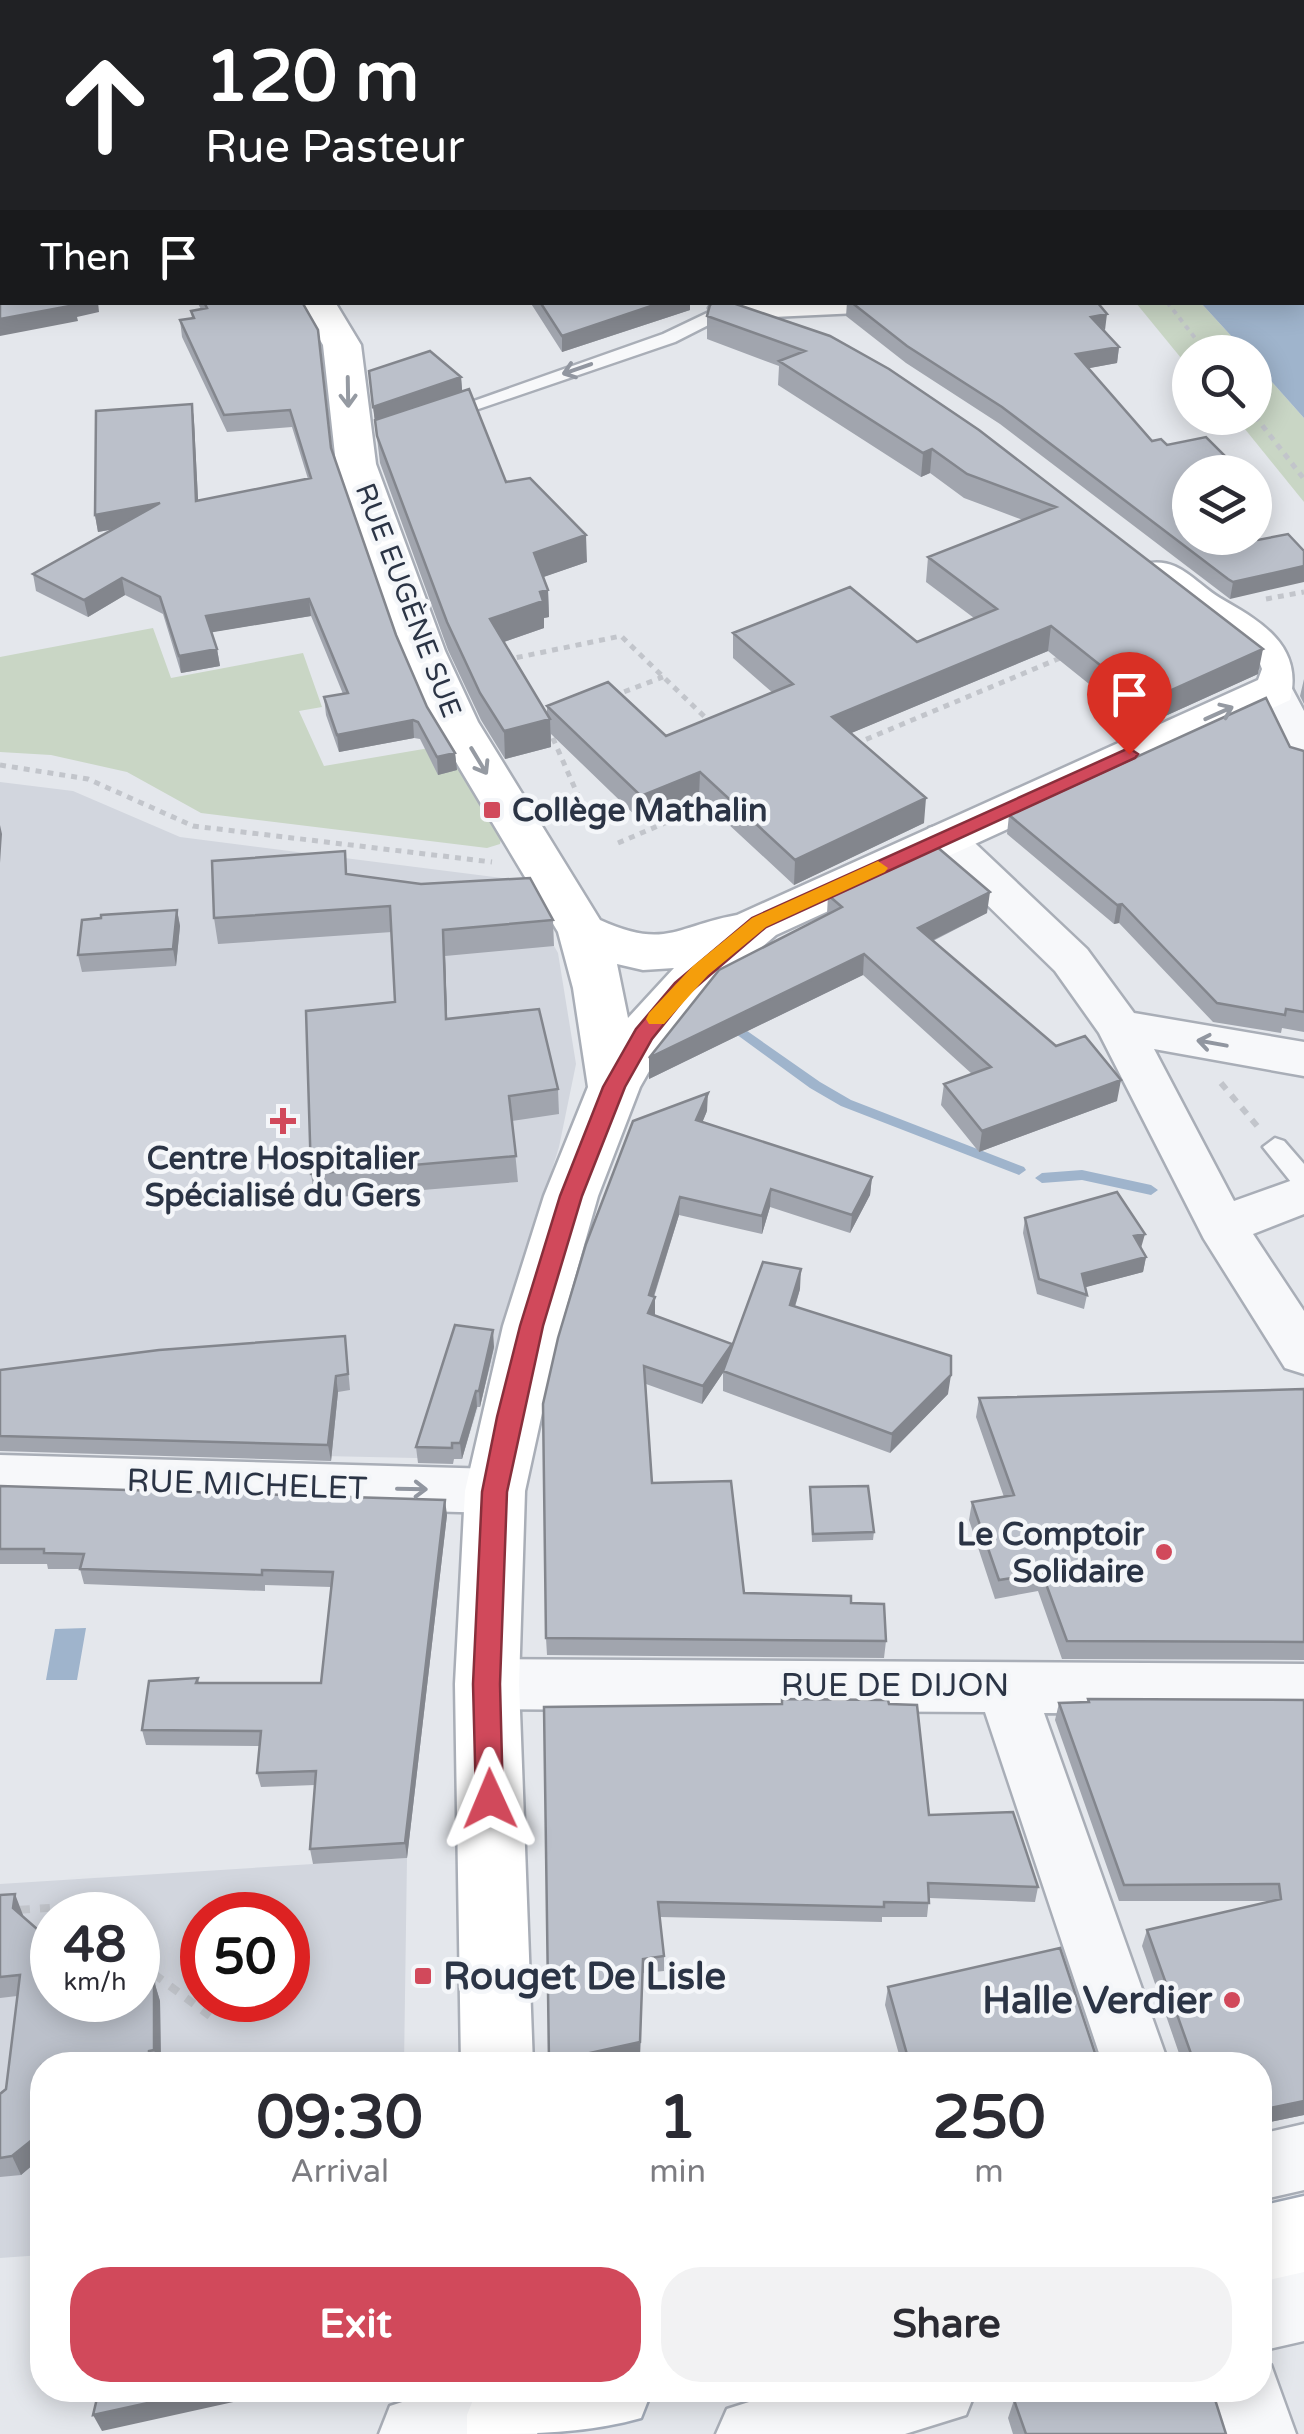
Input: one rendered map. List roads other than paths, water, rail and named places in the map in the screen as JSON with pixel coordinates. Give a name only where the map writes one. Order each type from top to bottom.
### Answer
[{"type":"main road","name":"RUE EUGÈNE SUE","points":[[318,305],[342,346],[359,444],[434,674],[455,722],[582,932],[601,1004],[614,1087]]},
{"type":"main road","points":[[717,305],[841,323]]},
{"type":"main road","points":[[797,305],[841,323]]},
{"type":"main road","points":[[582,932],[644,956],[679,950],[759,922],[1286,685],[1280,655],[1266,642],[1201,605],[1126,547]]},
{"type":"main road","points":[[497,2052],[487,1684],[494,1492],[532,1326],[571,1196],[614,1087],[644,1034],[682,988],[759,922]]},
{"type":"main road","points":[[1272,2241],[1304,2234]]},
{"type":"main road","points":[[506,2413],[557,2402]]},
{"type":"street","points":[[1286,685],[1304,754]]},
{"type":"street","points":[[944,838],[1071,960],[1119,1027],[1222,1226],[1304,1354]]},
{"type":"street","points":[[1119,1027],[1304,1059]]},
{"type":"street","points":[[1222,1226],[1304,1194]]},
{"type":"street","name":"RUE MICHELET","points":[[0,1477],[494,1492]]},
{"type":"street","name":"RUE DE DIJON","points":[[487,1684],[1304,1689]]},
{"type":"street","points":[[1006,1686],[1132,2052]]},
{"type":"street","points":[[1272,2164],[1304,2157]]},
{"type":"street","points":[[1272,2313],[1304,2306]]},
{"type":"street","points":[[752,2434],[889,2402]]},
{"type":"street","points":[[1250,2402],[1260,2434]]},
{"type":"street","points":[[418,2434],[506,2413]]},
{"type":"lane","points":[[434,418],[669,338],[717,305]]},
{"type":"lane","points":[[1275,1147],[1304,1181]]},
{"type":"water","points":[[1203,305],[1304,305],[1304,418],[1272,382],[1272,335],[1230,335]]},
{"type":"water","points":[[86,1628],[77,1680],[46,1680],[55,1629]]},
{"type":"waterway","points":[[730,1023],[846,1103],[1019,1170]]},
{"type":"waterway","points":[[1042,1178],[1082,1175],[1151,1190]]},
{"type":"place","name":"Collège Mathalin","points":[[492,810]]},
{"type":"place","name":"Centre Hospitalier Spécialisé du Gers","points":[[283,1121]]},
{"type":"place","name":"Le Comptoir Solidaire","points":[[1164,1552]]},
{"type":"place","name":"Rouget De Lisle","points":[[423,1976]]},
{"type":"place","name":"Halle Verdier","points":[[1232,2000]]}]
